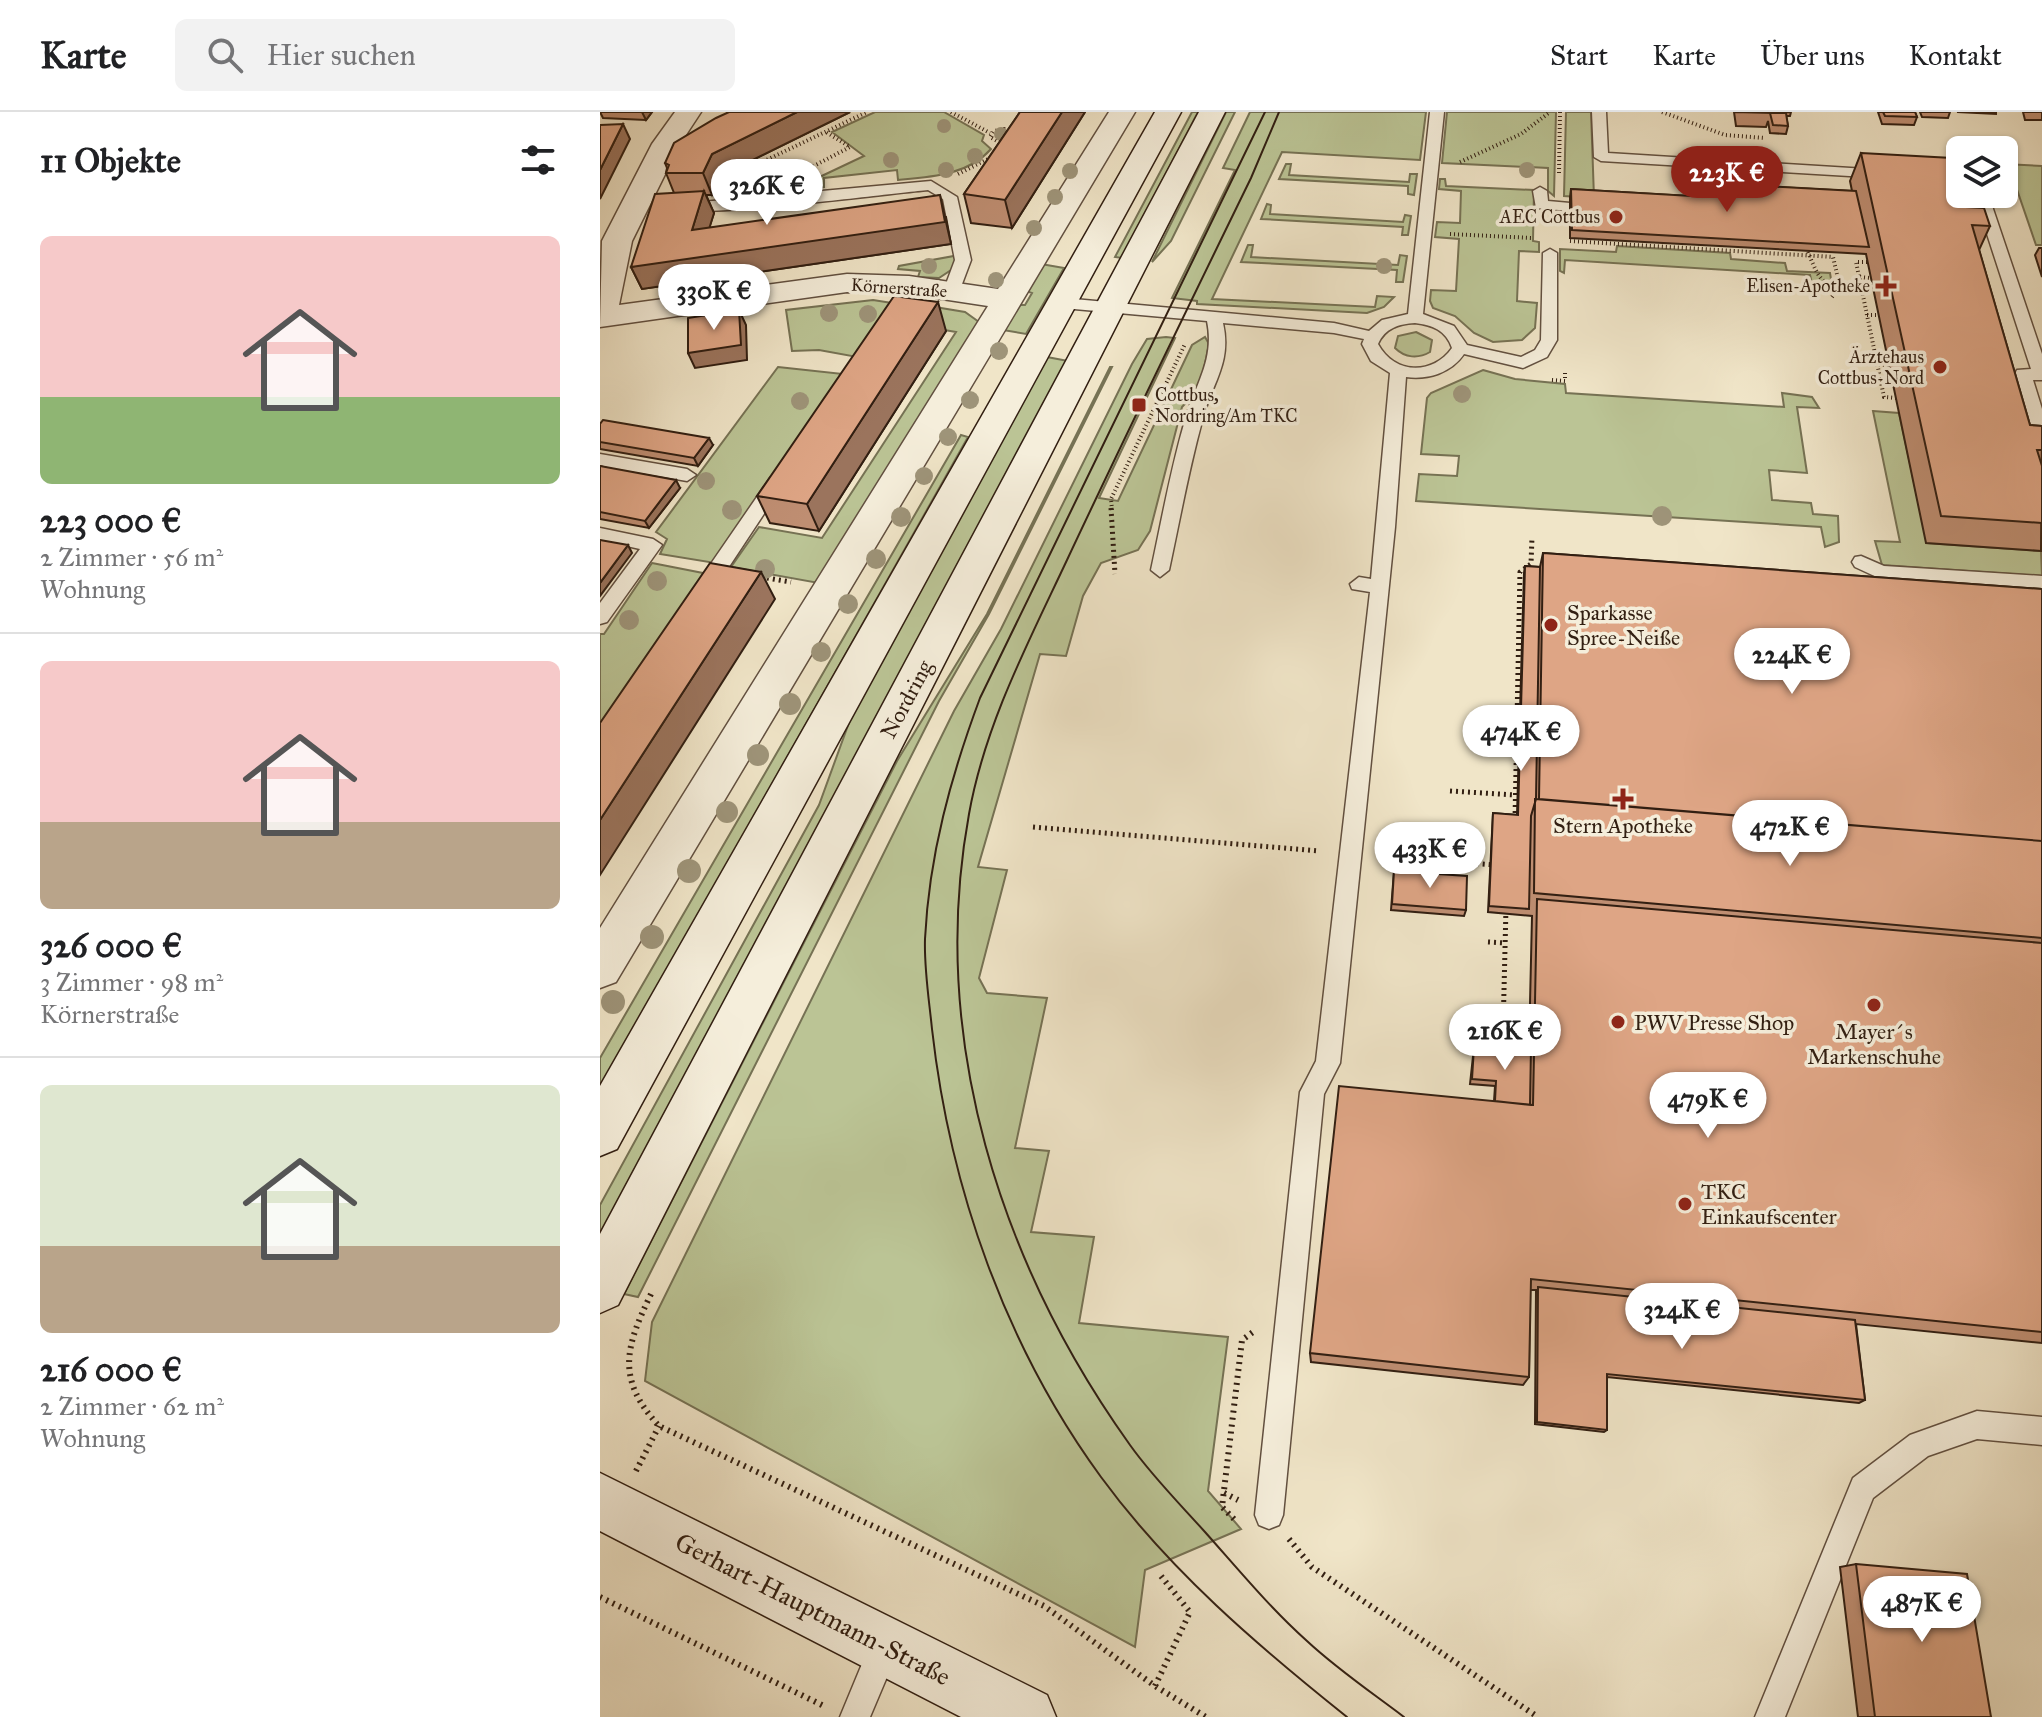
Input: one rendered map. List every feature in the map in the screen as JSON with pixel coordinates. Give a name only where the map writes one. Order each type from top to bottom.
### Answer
[{"type":"main road","points":[[600,317],[617,241],[647,208],[666,144],[688,112]]},
{"type":"main road","points":[[600,968],[1122,112]]},
{"type":"main road","points":[[600,1133],[1168,112]]},
{"type":"main road","name":"Nordring","points":[[600,1287],[1212,112]]},
{"type":"main road","name":"Körnerstraße","points":[[600,317],[847,283],[904,292],[951,292],[1008,300]]},
{"type":"main road","name":"Gerhart-Hauptmann-Straße","points":[[600,1501],[1025,1717]]},
{"type":"lane","points":[[1415,318],[1437,112]]},
{"type":"lane","points":[[1599,112],[1601,157],[1893,175]]},
{"type":"lane","points":[[647,208],[721,206],[931,185],[950,197],[963,260],[951,292]]},
{"type":"lane","points":[[1540,191],[1541,205],[1564,207]]},
{"type":"lane","points":[[1986,208],[2041,375],[2023,374],[2042,437]]},
{"type":"lane","points":[[1460,348],[1523,363],[1541,353],[1549,340],[1546,246]]},
{"type":"lane","points":[[1063,303],[1216,324],[1334,328],[1372,336]]},
{"type":"lane","points":[[1415,318],[1443,324],[1452,331],[1460,348],[1456,358],[1438,370],[1412,373],[1398,371],[1378,360],[1370,344],[1372,336],[1389,322],[1415,318]]},
{"type":"lane","points":[[1160,570],[1195,414],[1208,391],[1212,376],[1219,345],[1216,324]]},
{"type":"lane","points":[[1269,1515],[1278,1304],[1312,1092],[1328,1063],[1350,854],[1369,585],[1398,371]]},
{"type":"lane","points":[[600,460],[687,475]]},
{"type":"lane","points":[[692,607],[787,466]]},
{"type":"lane","points":[[600,534],[653,545],[600,617]]},
{"type":"lane","points":[[1866,587],[1861,562],[1881,572],[2042,583]]},
{"type":"lane","points":[[1770,1717],[1863,1488],[1920,1445],[1977,1425],[2042,1431]]},
{"type":"lane","points":[[844,1714],[886,1645]]},
{"type":"path","points":[[951,112],[990,133],[992,139],[1002,140],[1012,135],[1009,130]]},
{"type":"path","points":[[1456,163],[1521,134],[1550,112]]},
{"type":"path","points":[[1560,112],[1564,207]]},
{"type":"path","points":[[1662,112],[1725,135],[1766,138]]},
{"type":"path","points":[[1009,130],[1015,121]]},
{"type":"path","points":[[990,133],[998,129],[1009,130]]},
{"type":"path","points":[[931,185],[969,171],[996,155]]},
{"type":"path","points":[[1423,232],[1546,246]]},
{"type":"path","points":[[1566,240],[1808,253],[1833,257],[1840,287]]},
{"type":"path","points":[[1808,253],[1820,281],[1840,287],[1872,285]]},
{"type":"path","points":[[1867,262],[1856,262],[1876,364],[1884,397],[1896,398]]},
{"type":"path","points":[[1860,277],[1870,278]]},
{"type":"path","points":[[1832,297],[1840,287]]},
{"type":"path","points":[[1867,315],[1878,315]]},
{"type":"path","points":[[1115,574],[1111,499],[1190,336],[1216,324]]},
{"type":"path","points":[[1851,363],[1889,365]]},
{"type":"path","points":[[1551,380],[1565,381],[1565,370]]},
{"type":"path","points":[[1514,826],[1518,596],[1520,572],[1531,564],[1532,537]]},
{"type":"path","points":[[1450,791],[1515,795]]},
{"type":"path","points":[[1033,827],[1506,866]]},
{"type":"path","points":[[1506,897],[1503,1036],[1509,1050]]},
{"type":"path","points":[[1488,942],[1505,943]]},
{"type":"path","points":[[1485,1035],[1503,1036]]},
{"type":"path","points":[[1222,1507],[1242,1340],[1278,1304]]},
{"type":"path","points":[[636,1325],[627,1368],[639,1404],[659,1426],[1044,1606],[1155,1686],[1206,1717]]},
{"type":"path","points":[[1269,1515],[1312,1567],[1538,1717]]},
{"type":"path","points":[[1155,1686],[1190,1612],[1161,1576]]},
{"type":"path","points":[[600,1597],[844,1714]]},
{"type":"green space","points":[[875,112],[944,112],[984,135],[982,141],[991,149],[972,164],[949,173],[898,180],[897,170],[824,178],[824,187],[809,189],[809,182],[864,156],[832,132]]},
{"type":"green space","points":[[1192,112],[1198,112],[1122,258],[1115,257]]},
{"type":"green space","points":[[1226,112],[1235,112],[1171,241],[1152,262]]},
{"type":"green space","points":[[1250,112],[1426,112],[1420,160],[1282,152],[1212,299],[1375,307],[1377,296],[1394,297],[1384,307],[1367,313],[1197,304],[1197,301],[1172,298],[1235,170],[1223,168]]},
{"type":"green space","points":[[1447,112],[1556,112],[1554,196],[1548,191],[1548,168],[1442,163]]},
{"type":"green space","points":[[1566,112],[1591,112],[1594,198],[1564,196]]},
{"type":"green space","points":[[1286,164],[1291,164],[1289,175],[1409,182],[1410,174],[1417,174],[1414,195],[1408,194],[1408,186],[1279,179]]},
{"type":"green space","points":[[2018,165],[2042,166],[2042,245],[2036,245],[2018,193]]},
{"type":"green space","points":[[754,172],[780,188],[796,181],[797,191],[738,199],[743,179]]},
{"type":"green space","points":[[1440,179],[1445,179],[1446,186],[1534,190],[1533,241],[1539,242],[1539,252],[1519,251],[1517,301],[1537,303],[1535,328],[1522,340],[1493,342],[1474,333],[1455,316],[1433,308],[1431,290],[1456,291],[1459,239],[1435,237],[1437,222],[1460,223],[1461,191],[1439,189]]},
{"type":"green space","points":[[1267,204],[1271,205],[1270,214],[1403,222],[1405,215],[1411,216],[1408,235],[1402,235],[1403,227],[1261,219]]},
{"type":"green space","points":[[1248,245],[1253,245],[1251,257],[1398,265],[1400,255],[1407,256],[1403,282],[1396,282],[1397,270],[1241,262]]},
{"type":"green space","points":[[1617,246],[1730,253],[1731,259],[1785,263],[1787,271],[1830,273],[1832,285],[1828,289],[1813,288],[1810,275],[1565,260],[1564,273],[1560,271],[1560,249],[1616,252]]},
{"type":"green space","points":[[954,256],[957,266],[939,278],[918,277],[920,271],[898,269],[899,266]]},
{"type":"green space","points":[[1041,264],[1064,268],[1026,334],[1003,330],[1018,305],[1025,305],[1032,293],[1026,291]]},
{"type":"green space","points":[[873,300],[892,303],[857,357],[819,350],[792,351],[786,310]]},
{"type":"green space","points":[[911,303],[965,312],[979,322],[824,584],[731,567],[759,527],[822,538],[956,332],[898,322]]},
{"type":"green space","points":[[1416,332],[1432,340],[1430,352],[1412,356],[1395,348],[1398,336]]},
{"type":"green space","points":[[1205,337],[1209,344],[1200,388],[1182,407],[1150,531],[1138,550],[1101,563],[1083,596],[1066,656],[1040,654],[978,867],[1007,870],[979,978],[987,993],[1047,998],[1015,1148],[1049,1151],[1031,1232],[1094,1237],[1079,1323],[1228,1337],[1208,1491],[1241,1529],[1145,1570],[1135,1647],[645,1381],[652,1322],[954,711],[1001,629],[1132,364],[1147,339],[1175,338],[1099,498],[1118,501],[1192,345]]},
{"type":"green space","points":[[1047,357],[1068,361],[600,1235],[600,1205],[819,805],[850,720]]},
{"type":"green space","points":[[778,367],[843,374],[715,563],[660,554],[667,539],[656,532]]},
{"type":"green space","points":[[1110,367],[989,614],[939,701],[638,1297],[624,1294],[897,761],[987,614]]},
{"type":"green space","points":[[1483,370],[1515,379],[1565,384],[1566,393],[1784,407],[1782,393],[1812,397],[1819,408],[1797,407],[1807,473],[1769,470],[1772,500],[1811,503],[1813,514],[1838,516],[1839,542],[1825,547],[1821,527],[1416,501],[1419,474],[1457,476],[1459,456],[1421,454],[1427,398],[1431,393]]},
{"type":"green space","points":[[1873,411],[1899,413],[1927,543],[2041,551],[2042,576],[1882,565],[1875,541],[1900,542]]},
{"type":"green space","points":[[961,435],[968,437],[600,1089],[600,1058]]},
{"type":"green space","points":[[652,563],[708,574],[600,726],[600,634],[604,634]]},
{"type":"building","points":[[729,112],[797,112],[712,154],[703,173],[666,173],[669,165],[665,163],[674,143]]},
{"type":"building","points":[[1020,112],[1062,112],[1005,200],[964,194]]},
{"type":"building","points":[[1883,112],[1915,112],[1917,117],[1885,116]]},
{"type":"building","points":[[1770,113],[1786,113],[1788,126],[1773,125]]},
{"type":"building","points":[[623,124],[600,170],[600,125]]},
{"type":"building","name":"Ärztehaus Cottbus-Nord","points":[[1861,153],[1946,158],[1946,208],[1984,208],[1990,226],[1972,225],[2030,425],[2042,426],[2042,450],[2037,450],[2042,466],[2042,523],[1941,516]]},
{"type":"building","points":[[1690,182],[1856,191],[1869,247],[1572,230],[1571,189],[1691,196]]},
{"type":"building","points":[[704,191],[692,230],[940,195],[945,222],[631,267],[655,194]]},
{"type":"building","points":[[894,296],[938,302],[807,504],[757,496]]},
{"type":"building","points":[[739,310],[741,345],[688,353],[688,318]]},
{"type":"building","points":[[603,420],[709,438],[694,458],[600,442],[600,424]]},
{"type":"building","points":[[600,466],[676,480],[645,521],[600,512]]},
{"type":"building","points":[[600,540],[628,545],[600,583]]},
{"type":"building","points":[[1543,553],[2042,589],[2042,841],[1539,799]]},
{"type":"building","points":[[710,563],[761,572],[600,820],[600,723]]},
{"type":"building","points":[[1525,566],[1540,567],[1536,799],[1531,816],[1529,909],[1489,906],[1493,813],[1518,815]]},
{"type":"building","points":[[1535,799],[2042,841],[2042,938],[1534,893]]},
{"type":"building","points":[[1394,871],[1467,876],[1466,910],[1392,904]]},
{"type":"building","name":"TKC Einkaufscenter","points":[[1537,899],[2042,943],[2042,1332],[1531,1279],[1529,1377],[1310,1353],[1339,1086],[1533,1105]]},
{"type":"building","points":[[1498,1044],[1531,1047],[1530,1105],[1495,1101],[1496,1081],[1472,1079],[1474,1047],[1497,1049]]},
{"type":"building","points":[[1538,1287],[1855,1320],[1865,1400],[1607,1374],[1607,1430],[1537,1422]]},
{"type":"building","points":[[1856,1564],[1967,1574],[1991,1717],[1875,1717]]},
{"type":"tram line","points":[[1265,112],[980,698],[943,816],[927,908],[925,962],[941,1089],[968,1207],[988,1264],[1037,1375],[1101,1477],[1156,1544],[1248,1634],[1347,1717]]},
{"type":"tram line","points":[[1279,112],[1251,178],[1038,621],[997,715],[969,814],[959,898],[959,982],[968,1064],[985,1145],[1011,1224],[1044,1301],[1084,1375],[1147,1468],[1267,1602],[1330,1661],[1404,1717]]},
{"type":"place","name":"AEC Cottbus","points":[[1616,217]]},
{"type":"place","name":"Elisen-Apotheke","points":[[1886,286]]},
{"type":"place","name":"Ärztehaus Cottbus-Nord","points":[[1940,367]]},
{"type":"place","name":"Cottbus, Nordring/Am TKC","points":[[1139,405]]},
{"type":"place","name":"Sparkasse Spree-Neiße","points":[[1551,625]]},
{"type":"place","name":"Stern Apotheke","points":[[1623,799]]},
{"type":"place","name":"Mayer´s Markenschuhe","points":[[1874,1005]]},
{"type":"place","name":"PWV Presse Shop","points":[[1618,1022]]},
{"type":"place","name":"TKC Einkaufscenter","points":[[1685,1204]]}]
